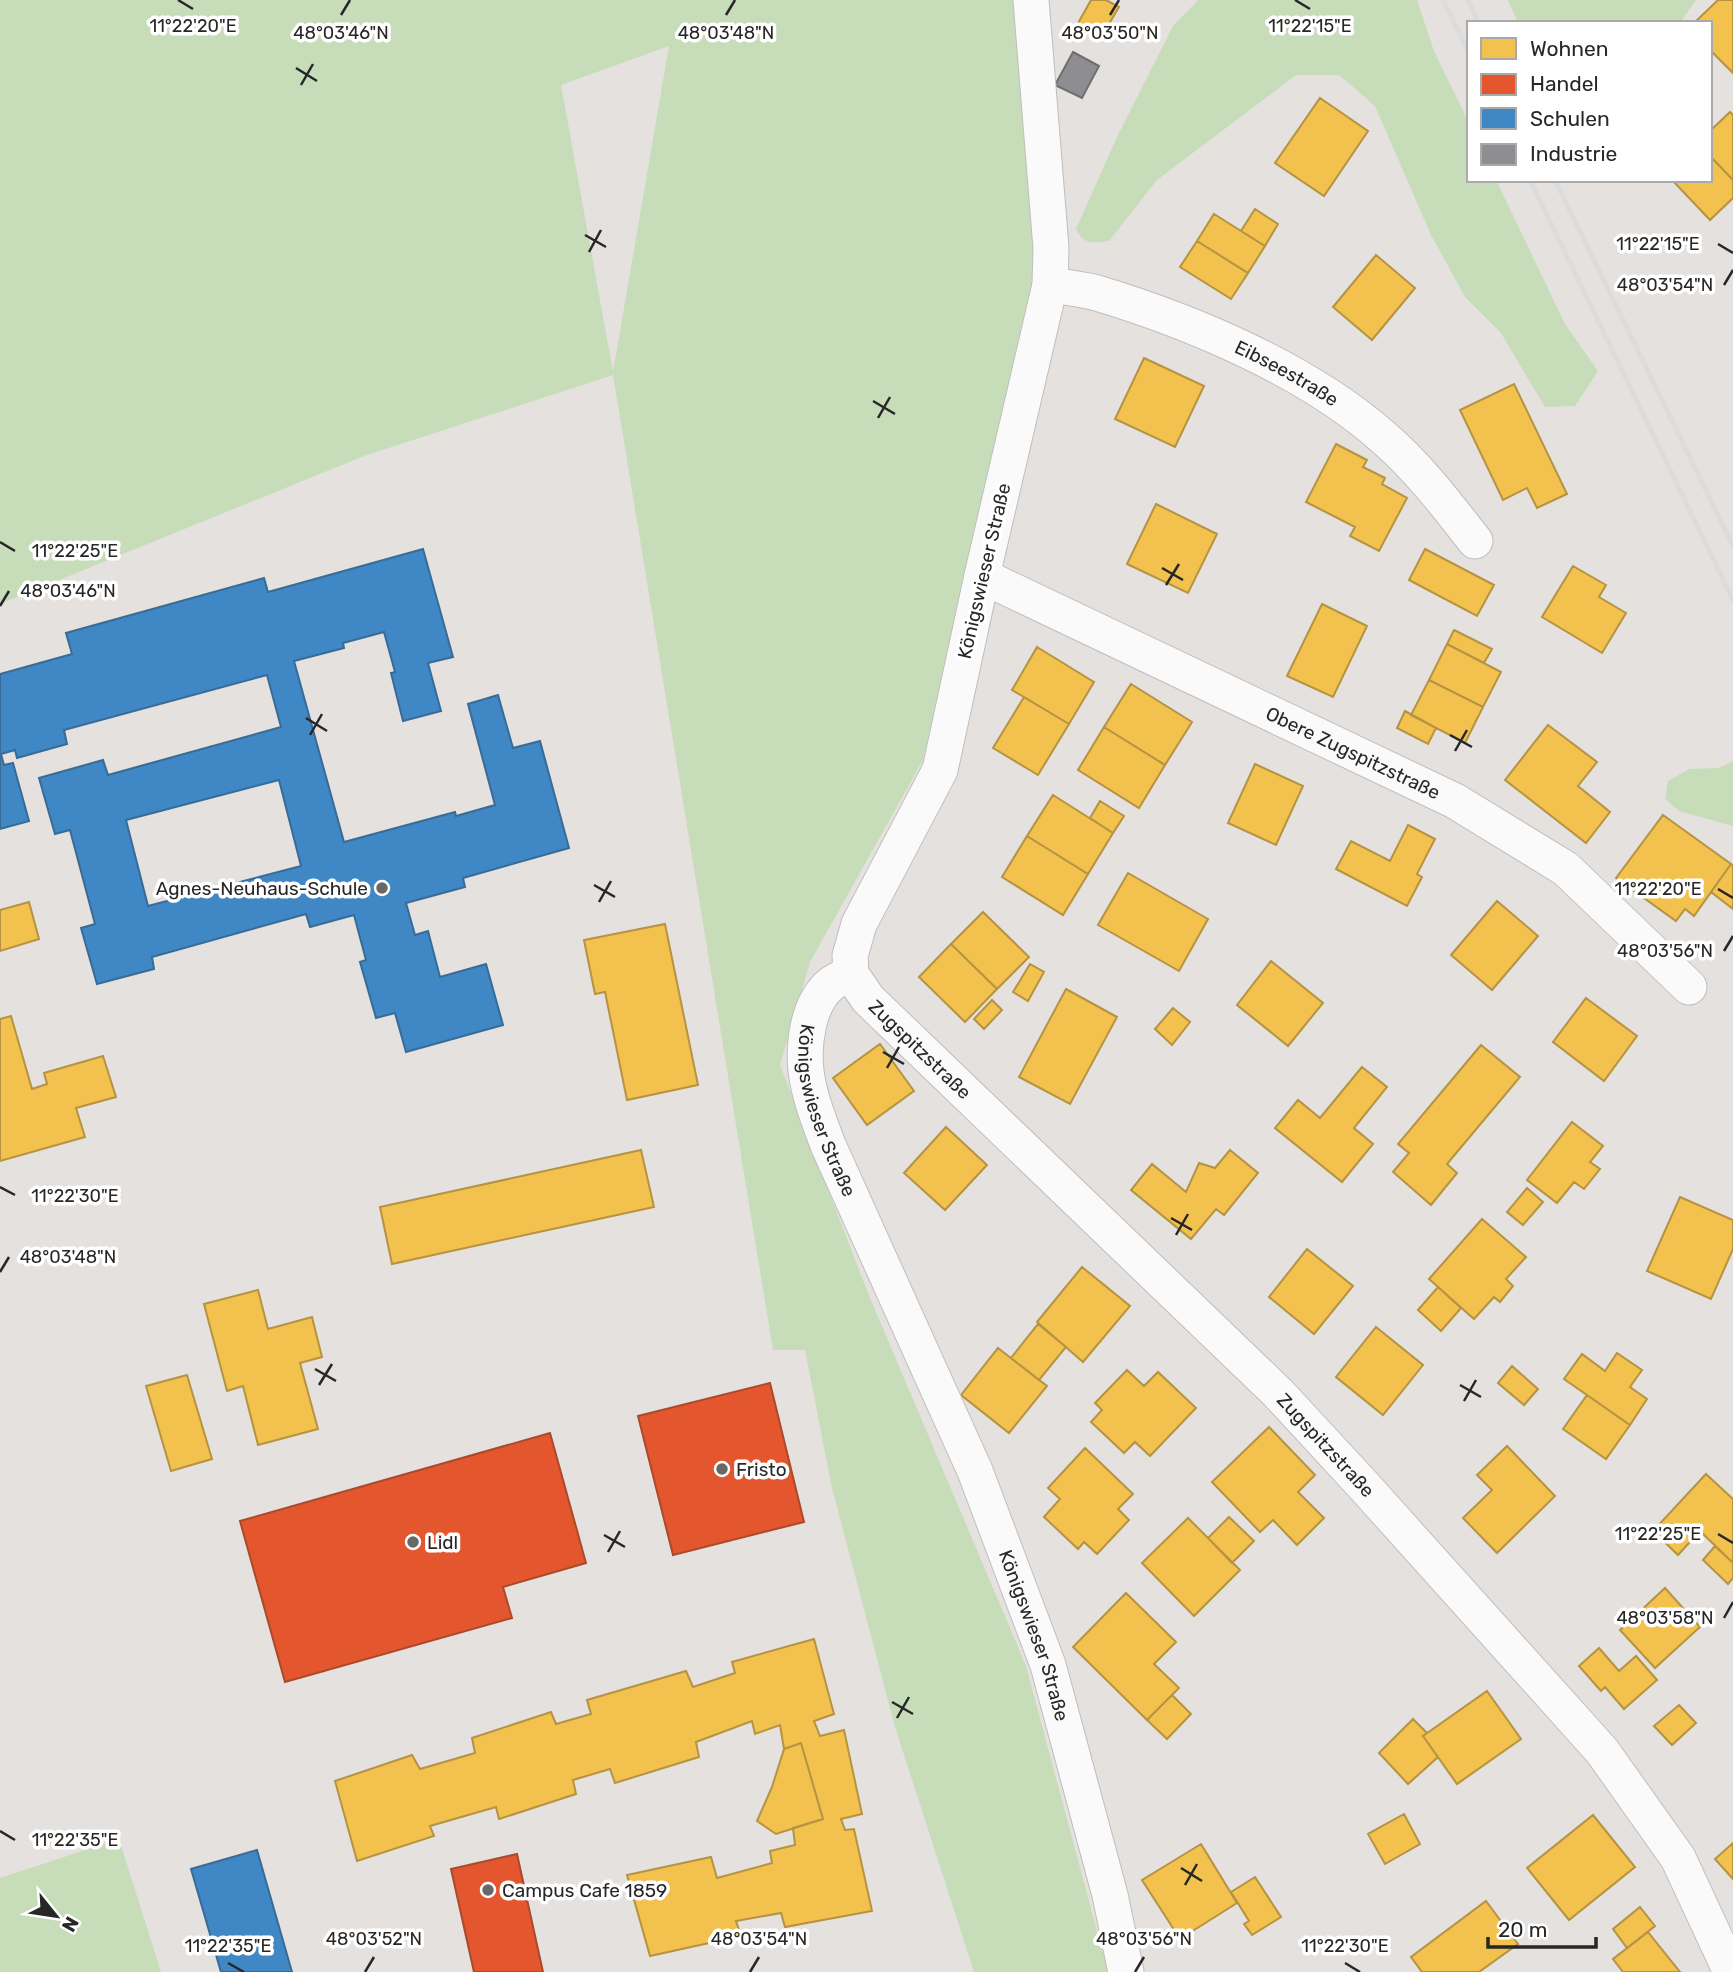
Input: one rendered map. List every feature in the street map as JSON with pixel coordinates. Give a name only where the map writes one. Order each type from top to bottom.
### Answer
[{"type":"street","name":"Königswieser Straße","points":[[1031,0],[1051,248],[1050,285],[940,770],[859,924],[850,956],[850,974],[831,983],[815,1004],[808,1034],[806,1070],[813,1107],[828,1145],[975,1471],[1048,1665],[1110,1895],[1126,1972]]},
{"type":"street","name":"Eibseestraße","points":[[1050,285],[1095,292],[1191,327],[1238,346],[1325,394],[1382,436],[1428,481],[1475,541]]},
{"type":"street","name":"Obere Zugspitzstraße","points":[[982,576],[1455,801],[1566,869],[1689,987]]},
{"type":"street","name":"Zugspitzstraße","points":[[850,974],[868,999],[1278,1393],[1602,1751],[1678,1858],[1731,1972]]},
{"type":"green space","points":[[0,0],[1020,0],[1036,268],[923,760],[810,962],[780,1065],[868,1293],[1026,1666],[1108,1972],[974,1972],[895,1727],[832,1488],[805,1350],[773,1350],[613,375],[364,456],[0,604]],"holes":[[[669,46],[613,372],[561,85]]]},
{"type":"green space","points":[[1198,0],[1417,0],[1434,51],[1467,119],[1467,182],[1497,182],[1565,324],[1598,371],[1575,406],[1545,407],[1501,333],[1465,297],[1431,235],[1375,106],[1339,75],[1296,75],[1157,180],[1109,241],[1094,242],[1082,238],[1076,229],[1117,137],[1173,26]]},
{"type":"green space","points":[[1508,0],[1696,0],[1681,21],[1517,21]]},
{"type":"green space","points":[[1733,761],[1733,826],[1679,811],[1665,799],[1668,781],[1689,769],[1719,768]]},
{"type":"green space","points":[[119,1839],[161,1972],[0,1972],[0,1878]]},
{"type":"building: Wohnen","points":[[1091,0],[1106,0],[1119,7],[1100,39],[1077,25]]},
{"type":"building: Wohnen","points":[[1718,0],[1733,0],[1733,73],[1712,52],[1712,21],[1696,21]]},
{"type":"building: Wohnen","points":[[1320,98],[1368,131],[1324,196],[1275,163]]},
{"type":"building: Wohnen","points":[[1730,112],[1733,115],[1733,180],[1712,158],[1712,129]]},
{"type":"building: Wohnen","points":[[1712,158],[1733,180],[1733,198],[1710,220],[1674,182],[1712,182]]},
{"type":"building: Wohnen","points":[[1255,209],[1278,224],[1265,246],[1241,231]]},
{"type":"building: Wohnen","points":[[1214,214],[1265,246],[1248,273],[1197,241]]},
{"type":"building: Wohnen","points":[[1197,241],[1248,273],[1231,299],[1180,267]]},
{"type":"building: Wohnen","points":[[1376,255],[1415,288],[1372,340],[1333,307]]},
{"type":"building: Wohnen","points":[[1144,358],[1204,386],[1175,447],[1115,419]]},
{"type":"building: Wohnen","points":[[1514,384],[1567,494],[1537,508],[1527,488],[1503,500],[1460,410]]},
{"type":"building: Wohnen","points":[[1336,444],[1367,460],[1363,467],[1385,478],[1382,484],[1407,498],[1379,551],[1350,536],[1355,527],[1306,502]]},
{"type":"building: Wohnen","points":[[1156,504],[1217,534],[1188,593],[1127,564]]},
{"type":"building: Wohnen","points":[[1425,549],[1494,585],[1477,616],[1409,580]]},
{"type":"building: Wohnen","points":[[1573,566],[1606,585],[1599,597],[1626,613],[1602,653],[1542,617]]},
{"type":"building: Wohnen","points":[[1322,604],[1367,626],[1333,697],[1287,676]]},
{"type":"building: Wohnen","points":[[1454,630],[1492,649],[1484,663],[1447,644]]},
{"type":"building: Wohnen","points":[[1447,644],[1501,672],[1483,707],[1429,680]]},
{"type":"building: Wohnen","points":[[1037,647],[1094,682],[1069,724],[1012,690]]},
{"type":"building: Wohnen","points":[[1429,680],[1483,707],[1465,743],[1411,715]]},
{"type":"building: Wohnen","points":[[1131,684],[1192,722],[1165,765],[1104,727]]},
{"type":"building: Wohnen","points":[[1024,697],[1069,724],[1038,775],[993,748]]},
{"type":"building: Wohnen","points":[[1405,711],[1436,728],[1428,744],[1397,728]]},
{"type":"building: Wohnen","points":[[1548,725],[1597,762],[1578,786],[1610,812],[1586,843],[1505,780]]},
{"type":"building: Wohnen","points":[[1104,727],[1165,765],[1139,808],[1078,770]]},
{"type":"building: Wohnen","points":[[1255,764],[1303,786],[1276,845],[1228,823]]},
{"type":"building: Wohnen","points":[[1053,795],[1113,833],[1088,874],[1027,836]]},
{"type":"building: Wohnen","points":[[1100,801],[1124,816],[1113,833],[1090,818]]},
{"type":"building: Wohnen","points":[[1663,815],[1731,864],[1694,916],[1685,909],[1676,921],[1616,878]]},
{"type":"building: Wohnen","points":[[1408,825],[1435,839],[1417,874],[1422,877],[1407,906],[1336,869],[1351,841],[1390,861]]},
{"type":"building: Wohnen","points":[[1027,836],[1088,874],[1063,915],[1002,877]]},
{"type":"building: Wohnen","points":[[1731,864],[1733,866],[1733,909],[1711,892]]},
{"type":"building: Wohnen","points":[[1128,873],[1208,919],[1179,971],[1098,925]]},
{"type":"building: Wohnen","points":[[1497,901],[1538,936],[1492,990],[1451,955]]},
{"type":"building: Wohnen","points":[[29,902],[39,939],[0,951],[0,910]]},
{"type":"building: Wohnen","points":[[983,912],[1029,957],[997,989],[951,944]]},
{"type":"building: Wohnen","points":[[665,924],[698,1085],[627,1100],[605,992],[595,994],[584,940]]},
{"type":"building: Wohnen","points":[[951,944],[997,989],[965,1022],[919,977]]},
{"type":"building: Wohnen","points":[[1271,961],[1323,1003],[1288,1046],[1237,1005]]},
{"type":"building: Wohnen","points":[[1030,964],[1044,972],[1028,1001],[1013,992]]},
{"type":"building: Wohnen","points":[[1066,989],[1117,1017],[1070,1104],[1019,1077]]},
{"type":"building: Wohnen","points":[[1586,998],[1637,1036],[1604,1081],[1553,1042]]},
{"type":"building: Wohnen","points":[[992,1000],[1002,1010],[984,1029],[974,1019]]},
{"type":"building: Wohnen","points":[[1173,1008],[1190,1022],[1172,1045],[1155,1029]]},
{"type":"building: Wohnen","points":[[11,1016],[32,1089],[47,1084],[44,1073],[103,1056],[116,1097],[76,1108],[85,1137],[0,1161],[0,1019]]},
{"type":"building: Wohnen","points":[[880,1044],[914,1091],[867,1125],[833,1078]]},
{"type":"building: Wohnen","points":[[1481,1045],[1520,1077],[1447,1164],[1457,1173],[1431,1205],[1393,1172],[1409,1153],[1398,1144]]},
{"type":"building: Wohnen","points":[[1362,1067],[1387,1087],[1354,1128],[1373,1144],[1342,1182],[1275,1128],[1298,1100],[1320,1118]]},
{"type":"building: Wohnen","points":[[1572,1122],[1603,1146],[1590,1162],[1600,1169],[1584,1189],[1574,1182],[1557,1203],[1527,1180]]},
{"type":"building: Wohnen","points":[[946,1127],[987,1165],[945,1210],[904,1173]]},
{"type":"building: Wohnen","points":[[641,1150],[654,1207],[392,1264],[380,1207]]},
{"type":"building: Wohnen","points":[[1230,1150],[1258,1173],[1224,1215],[1216,1209],[1191,1239],[1131,1190],[1152,1164],[1186,1192],[1199,1163],[1215,1168]]},
{"type":"building: Wohnen","points":[[1527,1188],[1543,1202],[1523,1225],[1507,1212]]},
{"type":"building: Wohnen","points":[[1680,1197],[1733,1220],[1733,1249],[1711,1299],[1647,1271]]},
{"type":"building: Wohnen","points":[[1482,1219],[1526,1257],[1506,1279],[1513,1286],[1500,1302],[1494,1297],[1474,1319],[1429,1279]]},
{"type":"building: Wohnen","points":[[1307,1249],[1353,1286],[1314,1334],[1269,1297]]},
{"type":"building: Wohnen","points":[[1082,1267],[1130,1306],[1083,1362],[1037,1322]]},
{"type":"building: Wohnen","points":[[1438,1287],[1461,1308],[1441,1331],[1418,1310]]},
{"type":"building: Wohnen","points":[[258,1290],[268,1329],[312,1317],[322,1357],[300,1363],[318,1429],[258,1445],[243,1386],[227,1391],[204,1304]]},
{"type":"building: Wohnen","points":[[1038,1324],[1066,1347],[1039,1380],[1011,1358]]},
{"type":"building: Wohnen","points":[[1376,1327],[1423,1365],[1383,1415],[1336,1377]]},
{"type":"building: Wohnen","points":[[998,1348],[1047,1386],[1009,1433],[961,1395]]},
{"type":"building: Wohnen","points":[[1617,1353],[1642,1370],[1630,1387],[1647,1399],[1630,1425],[1564,1379],[1582,1354],[1605,1371]]},
{"type":"building: Wohnen","points":[[1512,1366],[1538,1389],[1524,1405],[1498,1383]]},
{"type":"building: Wohnen","points":[[1127,1370],[1144,1386],[1158,1372],[1196,1408],[1150,1456],[1135,1442],[1124,1453],[1091,1422],[1102,1410],[1095,1403]]},
{"type":"building: Wohnen","points":[[187,1375],[212,1459],[171,1471],[146,1386]]},
{"type":"building: Wohnen","points":[[1587,1395],[1630,1425],[1606,1459],[1563,1429]]},
{"type":"building: Wohnen","points":[[1269,1427],[1315,1475],[1298,1492],[1324,1518],[1297,1545],[1273,1520],[1260,1532],[1212,1482]]},
{"type":"building: Wohnen","points":[[1507,1446],[1555,1496],[1497,1553],[1463,1518],[1492,1490],[1477,1475]]},
{"type":"building: Wohnen","points":[[1085,1448],[1133,1494],[1118,1509],[1129,1520],[1097,1554],[1084,1542],[1078,1549],[1044,1517],[1060,1499],[1048,1488]]},
{"type":"building: Wohnen","points":[[1706,1474],[1733,1499],[1733,1563],[1700,1531],[1678,1555],[1653,1531]]},
{"type":"building: Wohnen","points":[[1229,1517],[1254,1541],[1232,1563],[1208,1538]]},
{"type":"building: Wohnen","points":[[1188,1518],[1240,1570],[1194,1616],[1142,1563]]},
{"type":"building: Wohnen","points":[[1715,1546],[1733,1563],[1733,1578],[1728,1584],[1703,1560]]},
{"type":"building: Wohnen","points":[[1665,1588],[1700,1627],[1655,1668],[1620,1630]]},
{"type":"building: Wohnen","points":[[1126,1593],[1176,1642],[1154,1664],[1179,1688],[1147,1720],[1073,1647]]},
{"type":"building: Wohnen","points":[[814,1639],[834,1714],[814,1721],[820,1736],[844,1730],[862,1814],[841,1819],[845,1830],[854,1829],[872,1911],[785,1927],[781,1913],[736,1921],[741,1936],[650,1956],[627,1875],[711,1857],[717,1878],[772,1863],[770,1851],[795,1845],[793,1828],[823,1819],[801,1743],[784,1749],[780,1725],[755,1734],[752,1721],[696,1742],[699,1757],[615,1783],[610,1769],[573,1780],[576,1794],[499,1819],[496,1807],[430,1826],[434,1836],[357,1861],[335,1781],[412,1755],[420,1769],[475,1753],[472,1738],[551,1712],[556,1724],[591,1714],[587,1700],[686,1671],[693,1687],[735,1673],[732,1662]]},
{"type":"building: Wohnen","points":[[1599,1648],[1619,1671],[1636,1656],[1657,1680],[1624,1709],[1605,1687],[1601,1691],[1579,1666]]},
{"type":"building: Wohnen","points":[[1487,1691],[1521,1739],[1457,1784],[1423,1736]]},
{"type":"building: Wohnen","points":[[1172,1695],[1191,1714],[1167,1739],[1147,1720]]},
{"type":"building: Wohnen","points":[[1679,1705],[1696,1723],[1672,1745],[1654,1726]]},
{"type":"building: Wohnen","points":[[1413,1719],[1427,1733],[1423,1736],[1438,1757],[1408,1784],[1379,1753]]},
{"type":"building: Wohnen","points":[[801,1743],[823,1819],[776,1834],[757,1821],[772,1787],[784,1749]]},
{"type":"building: Wohnen","points":[[1404,1814],[1420,1844],[1385,1864],[1368,1834]]},
{"type":"building: Wohnen","points":[[1593,1815],[1635,1867],[1569,1920],[1527,1868]]},
{"type":"building: Wohnen","points":[[1733,1843],[1733,1879],[1715,1859]]},
{"type":"building: Wohnen","points":[[1201,1844],[1237,1903],[1180,1939],[1142,1880]]},
{"type":"building: Wohnen","points":[[1255,1877],[1281,1917],[1252,1935],[1244,1924],[1249,1921],[1231,1892]]},
{"type":"building: Wohnen","points":[[1486,1901],[1518,1944],[1479,1972],[1422,1972],[1411,1957]]},
{"type":"building: Wohnen","points":[[1640,1907],[1655,1926],[1627,1948],[1613,1929]]},
{"type":"building: Wohnen","points":[[1648,1932],[1680,1972],[1623,1972],[1613,1959]]},
{"type":"building: Handel","name":"Fristo","points":[[770,1383],[804,1522],[673,1555],[638,1416]]},
{"type":"building: Handel","name":"Lidl","points":[[550,1433],[586,1563],[503,1587],[512,1618],[285,1682],[240,1521]]},
{"type":"building: Handel","points":[[517,1854],[543,1972],[474,1972],[451,1869]]},
{"type":"building: Schulen","points":[[423,549],[453,657],[428,663],[441,711],[403,721],[391,673],[395,672],[384,632],[343,643],[344,648],[294,661],[344,842],[455,812],[456,816],[495,805],[468,704],[498,695],[513,748],[540,741],[569,848],[463,878],[465,887],[406,903],[415,935],[428,931],[440,977],[486,964],[503,1025],[406,1052],[395,1013],[376,1018],[360,962],[366,960],[354,915],[310,927],[306,914],[152,957],[154,969],[97,984],[81,928],[95,924],[70,830],[55,834],[39,778],[103,760],[108,775],[281,727],[267,675],[64,730],[67,744],[17,758],[15,750],[1,754],[4,765],[13,763],[29,821],[0,829],[0,674],[72,654],[66,633],[264,578],[268,592]],"holes":[[[279,780],[301,866],[148,906],[126,820]]]},
{"type":"building: Schulen","points":[[257,1850],[292,1972],[221,1972],[191,1869]]},
{"type":"building: Industrie","points":[[1073,52],[1099,66],[1082,98],[1055,85]]},
{"type":"railway","points":[[1443,0],[1467,49]]},
{"type":"railway","points":[[1468,0],[1478,21]]},
{"type":"railway","points":[[1531,182],[1733,600]]},
{"type":"railway","points":[[1556,182],[1733,546]]},
{"type":"place","name":"Agnes-Neuhaus-Schule","points":[[382,888]]},
{"type":"place","name":"Fristo","points":[[722,1469]]},
{"type":"place","name":"Lidl","points":[[413,1542]]},
{"type":"place","name":"Campus Cafe 1859","points":[[488,1890]]}]
